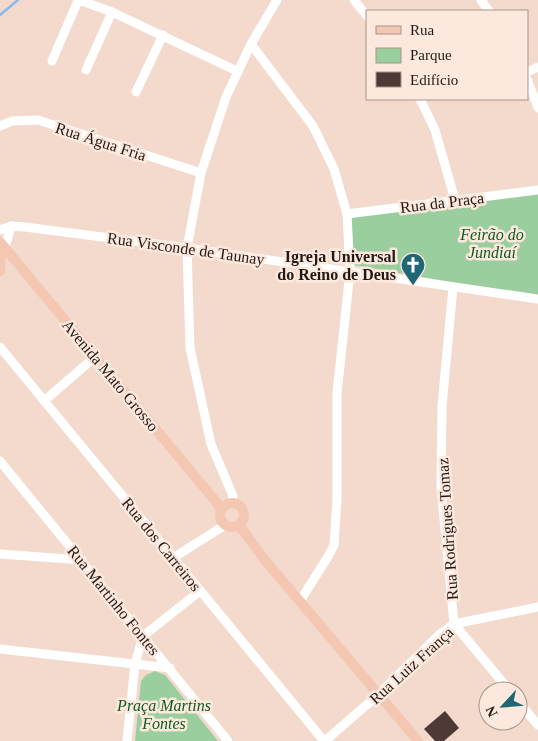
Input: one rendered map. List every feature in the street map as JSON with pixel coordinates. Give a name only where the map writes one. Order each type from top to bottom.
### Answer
[{"type":"main road","points":[[0,271],[2,245]]},
{"type":"main road","name":"Avenida Mato Grosso","points":[[2,245],[222,508]]},
{"type":"main road","points":[[231,503],[243,511],[243,519],[239,525],[232,527],[225,525],[220,516],[222,508],[231,503]]},
{"type":"main road","points":[[239,525],[264,559],[418,741]]},
{"type":"street","points":[[231,503],[233,496],[211,444],[190,348],[187,248],[201,173],[226,97],[251,44],[277,0]]},
{"type":"street","points":[[354,0],[366,15]]},
{"type":"street","points":[[481,0],[489,10]]},
{"type":"street","points":[[52,61],[77,3],[82,1],[163,35],[237,71]]},
{"type":"street","points":[[86,70],[112,12]]},
{"type":"street","points":[[136,92],[163,35]]},
{"type":"street","points":[[251,44],[313,126],[334,169],[347,214],[350,272],[337,393],[337,499],[334,545],[300,601]]},
{"type":"street","points":[[528,82],[538,108]]},
{"type":"street","points":[[420,100],[435,130],[455,200]]},
{"type":"street","name":"Rua Água Fria","points":[[0,126],[12,122],[38,120],[201,173]]},
{"type":"street","name":"Rua da Praça","points":[[347,214],[538,190]]},
{"type":"street","points":[[2,245],[11,226]]},
{"type":"street","name":"Rua Visconde de Taunay","points":[[0,230],[11,226],[187,248],[538,299]]},
{"type":"street","name":"Rua Rodrigues Tomaz","points":[[453,287],[442,406],[441,487],[454,624],[502,681]]},
{"type":"street","name":"Rua dos Carreiros","points":[[0,347],[325,741]]},
{"type":"street","points":[[44,401],[96,356]]},
{"type":"street","name":"Rua Martinho Fontes","points":[[0,460],[228,741]]},
{"type":"street","points":[[173,558],[225,525]]},
{"type":"street","points":[[0,554],[82,560]]},
{"type":"street","points":[[127,741],[135,664],[143,636],[200,591]]},
{"type":"street","name":"Rua Luiz França","points":[[325,741],[379,694],[439,635],[454,624],[538,607]]},
{"type":"street","points":[[0,649],[170,668]]},
{"type":"street","points":[[528,713],[538,725]]},
{"type":"green space","name":"Feirão do Jundiaí","points":[[538,192],[538,297],[353,265],[348,215]]},
{"type":"green space","name":"Praça Martins Fontes","points":[[155,671],[165,675],[218,741],[135,741],[141,681],[146,675]]},
{"type":"building","points":[[445,711],[459,728],[444,741],[435,741],[424,729]]},
{"type":"waterway","points":[[0,15],[18,0]]},
{"type":"place","name":"Igreja Universal do Reino de Deus","points":[[413,286]]}]
